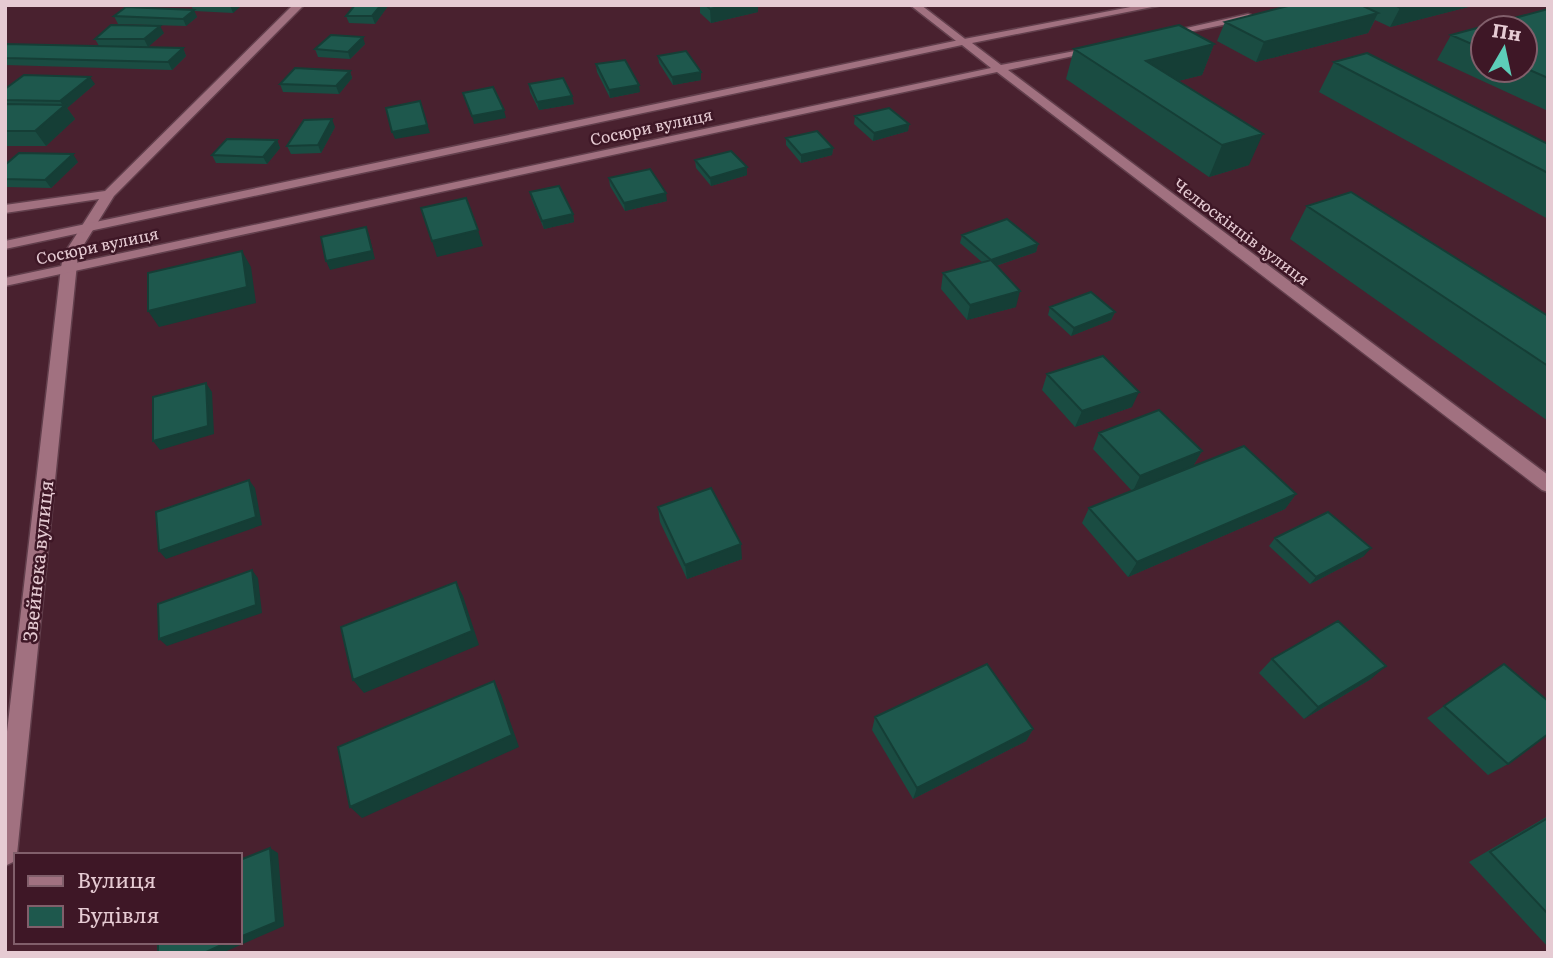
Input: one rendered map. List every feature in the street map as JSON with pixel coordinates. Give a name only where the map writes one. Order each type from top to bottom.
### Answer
[{"type":"street","points":[[5,209],[109,194],[299,5]]},
{"type":"street","name":"Челюскінців вулиця","points":[[915,5],[1548,485]]},
{"type":"street","name":"Сосюри вулиця","points":[[5,245],[964,42],[1157,5]]},
{"type":"street","points":[[1158,35],[1264,13]]},
{"type":"street","name":"Сосюри вулиця","points":[[5,282],[1105,46]]},
{"type":"street","name":"Звейнека вулиця","points":[[5,854],[68,267],[71,254],[109,194]]},
{"type":"building","points":[[355,5],[381,5],[372,16],[346,16]]},
{"type":"building","points":[[706,5],[727,5],[710,9]]},
{"type":"building","points":[[1292,5],[1361,5],[1378,13],[1264,42],[1225,22]]},
{"type":"building","points":[[126,7],[194,10],[183,19],[114,16]]},
{"type":"building","points":[[1548,9],[1548,78],[1539,74],[1539,14],[1529,14]]},
{"type":"building","points":[[111,25],[160,26],[144,39],[95,39]]},
{"type":"building","points":[[1179,25],[1214,44],[1146,61],[1263,134],[1222,145],[1074,49]]},
{"type":"building","points":[[1469,30],[1469,43],[1451,35]]},
{"type":"building","points":[[331,35],[363,37],[348,52],[315,49]]},
{"type":"building","points":[[5,44],[183,48],[168,62],[5,58]]},
{"type":"building","points":[[686,51],[701,72],[672,77],[658,56]]},
{"type":"building","points":[[1367,53],[1548,144],[1548,173],[1334,62]]},
{"type":"building","points":[[625,60],[639,85],[609,90],[596,64]]},
{"type":"building","points":[[295,68],[350,71],[336,86],[280,84]]},
{"type":"building","points":[[24,75],[90,77],[60,101],[5,100],[5,89]]},
{"type":"building","points":[[563,78],[572,96],[537,102],[529,84]]},
{"type":"building","points":[[493,87],[504,110],[472,116],[463,93]]},
{"type":"building","points":[[420,101],[427,125],[392,132],[386,108]]},
{"type":"building","points":[[5,104],[65,105],[35,131],[5,131]]},
{"type":"building","points":[[889,108],[909,124],[874,133],[855,116]]},
{"type":"building","points":[[332,119],[318,145],[287,146],[304,120]]},
{"type":"building","points":[[817,131],[833,148],[801,155],[786,138]]},
{"type":"building","points":[[227,139],[277,140],[263,157],[212,155]]},
{"type":"building","points":[[731,151],[747,167],[710,178],[695,160]]},
{"type":"building","points":[[19,153],[73,154],[45,180],[5,179],[5,165]]},
{"type":"building","points":[[650,169],[666,193],[624,203],[609,178]]},
{"type":"building","points":[[559,186],[573,214],[542,221],[530,192]]},
{"type":"building","points":[[1351,192],[1548,316],[1548,366],[1307,206]]},
{"type":"building","points":[[466,198],[478,230],[432,241],[421,208]]},
{"type":"building","points":[[1007,219],[1038,244],[991,260],[962,235]]},
{"type":"building","points":[[366,227],[372,251],[326,261],[321,237]]},
{"type":"building","points":[[242,251],[247,287],[148,311],[148,273]]},
{"type":"building","points":[[991,260],[1020,291],[970,305],[943,273]]},
{"type":"building","points":[[1091,292],[1115,312],[1074,328],[1050,307]]},
{"type":"building","points":[[1103,356],[1139,392],[1082,411],[1047,374]]},
{"type":"building","points":[[206,383],[208,426],[153,441],[153,397]]},
{"type":"building","points":[[1159,410],[1202,451],[1140,476],[1099,433]]},
{"type":"building","points":[[1244,446],[1296,494],[1137,562],[1089,508]]},
{"type":"building","points":[[249,480],[256,517],[159,551],[156,512]]},
{"type":"building","points":[[711,488],[741,544],[685,565],[658,507]]},
{"type":"building","points":[[1328,512],[1371,548],[1316,577],[1275,538]]},
{"type":"building","points":[[252,570],[256,605],[159,639],[158,604]]},
{"type":"building","points":[[456,582],[472,631],[353,680],[341,627]]},
{"type":"building","points":[[1338,621],[1386,666],[1318,707],[1272,659]]},
{"type":"building","points":[[987,664],[1033,729],[917,788],[875,717]]},
{"type":"building","points":[[1504,664],[1548,701],[1548,734],[1508,764],[1444,706]]},
{"type":"building","points":[[494,681],[512,735],[350,807],[338,747]]},
{"type":"building","points":[[1548,818],[1548,914],[1490,852]]},
{"type":"building","points":[[270,848],[276,922],[242,936],[242,859]]},
{"type":"building","points":[[158,944],[224,944],[204,953],[158,953]]}]
